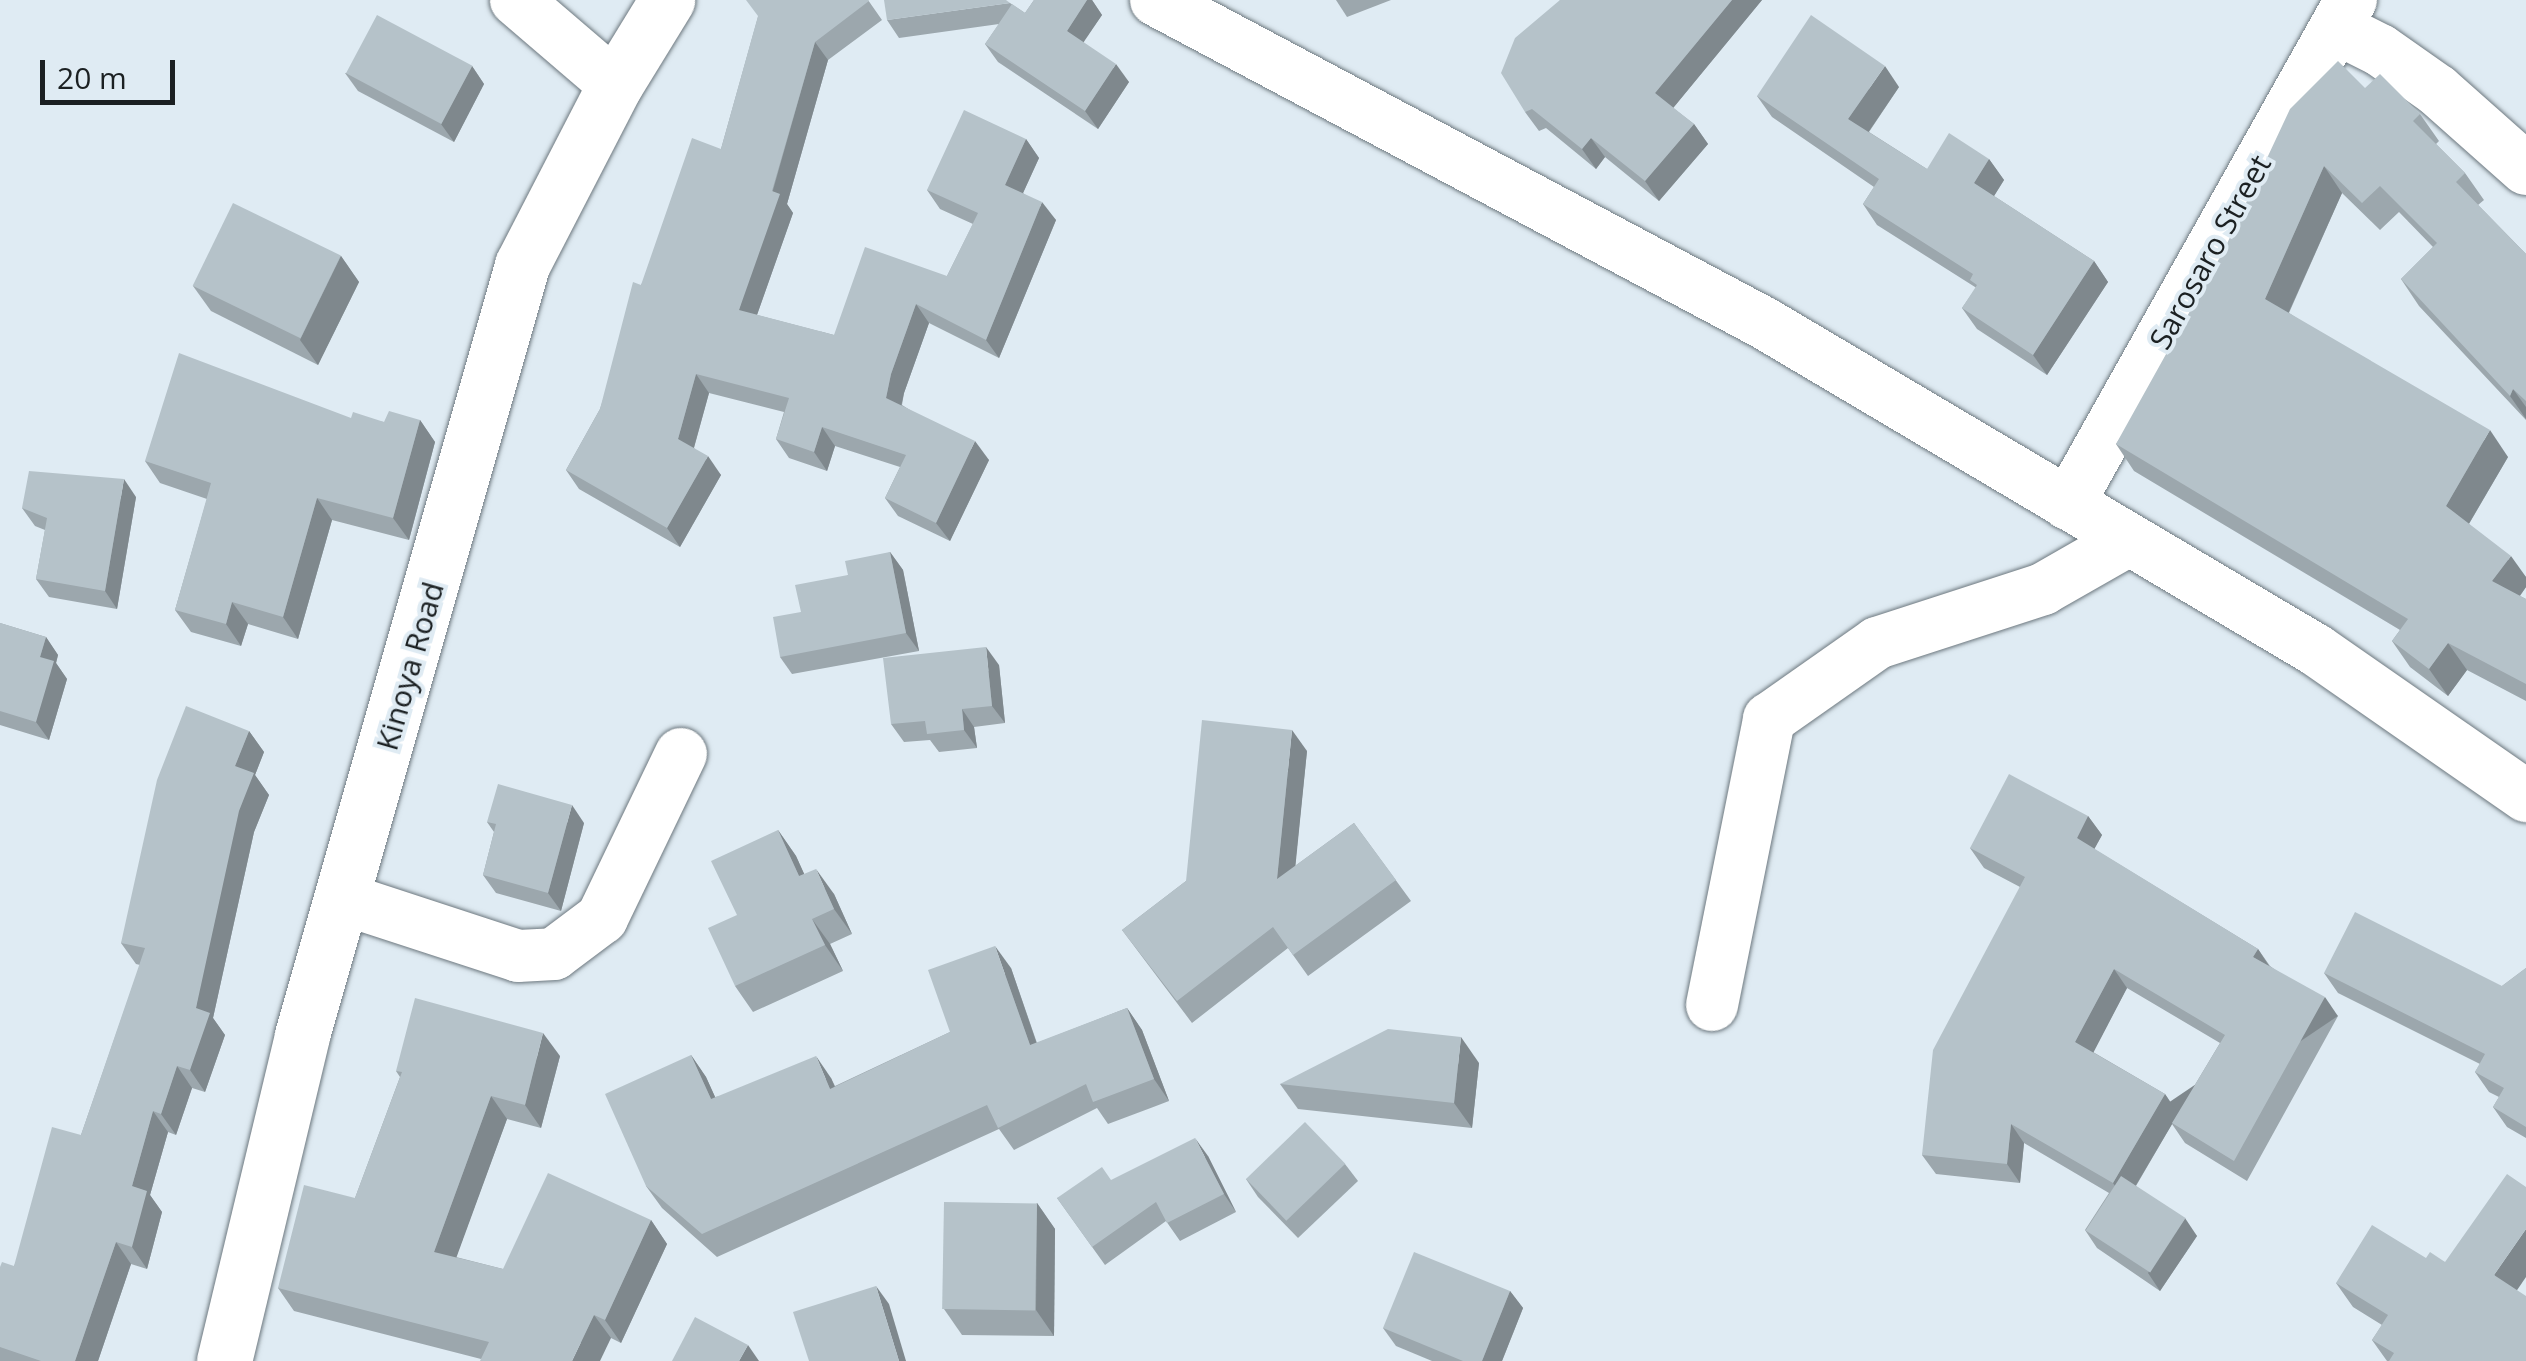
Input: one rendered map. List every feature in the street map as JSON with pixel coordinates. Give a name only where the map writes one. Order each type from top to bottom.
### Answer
[{"type":"main road","name":"Kinoya Road","points":[[224,1361],[302,1035],[522,266],[614,85],[667,0]]},
{"type":"street","points":[[516,0],[614,85]]},
{"type":"street","points":[[1156,0],[1764,324],[2316,650],[2526,796]]},
{"type":"street","points":[[2344,14],[2380,50],[2437,90],[2526,169]]},
{"type":"street","name":"Sarosaro Street","points":[[2068,504],[2344,14]]},
{"type":"street","points":[[1712,1005],[1769,719],[1877,642],[2043,589],[2130,540]]},
{"type":"street","points":[[344,899],[518,956],[554,954],[602,918],[681,754]]},
{"type":"building","points":[[746,0],[869,1],[815,42],[772,191],[780,194],[739,310],[834,335],[865,247],[947,276],[978,213],[927,190],[964,110],[1026,139],[1005,185],[1042,202],[986,340],[916,304],[891,374],[886,398],[975,441],[936,523],[885,498],[906,455],[822,427],[814,452],[776,439],[789,398],[696,374],[678,439],[708,456],[667,528],[566,470],[600,409],[633,282],[641,285],[692,138],[721,149],[758,16]]},
{"type":"building","points":[[884,0],[1006,0],[1010,3],[887,20]]},
{"type":"building","points":[[1034,0],[1087,0],[1067,31],[1116,64],[1085,111],[985,44],[1012,4],[1025,13]]},
{"type":"building","points":[[1560,0],[1732,0],[1655,93],[1694,124],[1645,181],[1591,138],[1582,149],[1532,109],[1525,112],[1501,73],[1515,38]]},
{"type":"building","points":[[377,15],[472,66],[441,124],[346,73]]},
{"type":"building","points":[[1811,15],[1885,66],[1848,119],[1927,169],[1949,133],[1989,159],[1974,183],[2094,261],[2033,355],[1962,308],[1977,285],[1970,280],[1973,274],[1863,204],[1879,179],[1757,96]]},
{"type":"building","points":[[2338,61],[2365,88],[2380,74],[2420,114],[2413,121],[2465,173],[2456,182],[2526,254],[2526,401],[2513,389],[2510,396],[2401,279],[2437,243],[2380,186],[2362,203],[2324,166],[2265,299],[2490,430],[2446,506],[2511,556],[2492,581],[2526,599],[2526,684],[2448,643],[2429,669],[2392,641],[2408,619],[2116,444],[2224,250],[2290,109]]},
{"type":"building","points":[[233,203],[341,256],[301,338],[193,286]]},
{"type":"building","points":[[179,353],[351,418],[353,412],[384,422],[389,411],[420,420],[393,518],[317,498],[283,617],[232,602],[226,624],[175,610],[211,483],[145,461]]},
{"type":"building","points":[[29,471],[124,479],[105,591],[36,579],[47,518],[22,508]]},
{"type":"building","points":[[890,552],[906,633],[780,657],[773,617],[801,612],[795,585],[848,575],[845,561]]},
{"type":"building","points":[[0,623],[46,637],[40,657],[54,661],[36,722],[0,711]]},
{"type":"building","points":[[986,647],[992,706],[962,709],[964,730],[927,734],[925,721],[891,724],[883,658]]},
{"type":"building","points":[[186,706],[249,731],[235,766],[254,773],[239,811],[196,1008],[210,1013],[190,1070],[177,1066],[161,1114],[153,1111],[132,1186],[147,1191],[132,1247],[116,1242],[75,1361],[41,1361],[0,1347],[0,1267],[2,1262],[14,1266],[52,1127],[81,1135],[145,948],[121,943],[157,780]]},
{"type":"building","points":[[1202,720],[1292,730],[1277,879],[1354,823],[1396,880],[1293,955],[1273,927],[1177,1001],[1122,930],[1186,881]]},
{"type":"building","points":[[2009,774],[2088,816],[2077,838],[2258,949],[2253,957],[2325,997],[2234,1161],[2172,1123],[2225,1035],[2114,969],[2075,1042],[2165,1094],[2113,1183],[2011,1124],[2007,1164],[1922,1155],[1933,1050],[2025,877],[1970,848]]},
{"type":"building","points":[[498,784],[572,805],[548,893],[483,875],[496,824],[487,822]]},
{"type":"building","points":[[778,830],[799,876],[816,869],[834,909],[812,919],[825,945],[735,986],[708,928],[737,915],[711,861]]},
{"type":"building","points":[[2355,912],[2502,986],[2526,968],[2526,1127],[2493,1107],[2504,1088],[2475,1072],[2485,1054],[2324,973]]},
{"type":"building","points":[[995,946],[1030,1045],[1127,1008],[1154,1079],[1093,1102],[1086,1084],[998,1128],[987,1105],[702,1234],[646,1186],[605,1094],[691,1055],[711,1099],[816,1056],[830,1089],[950,1032],[928,970]]},
{"type":"building","points":[[415,998],[543,1033],[525,1105],[491,1096],[434,1252],[503,1269],[548,1173],[651,1220],[605,1320],[594,1315],[572,1361],[480,1361],[489,1342],[278,1288],[304,1185],[355,1198],[402,1072],[396,1071]]},
{"type":"building","points":[[1388,1029],[1461,1037],[1454,1103],[1280,1084]]},
{"type":"building","points":[[1305,1122],[1345,1164],[1286,1221],[1246,1179]]},
{"type":"building","points":[[1195,1138],[1224,1194],[1167,1223],[1156,1202],[1092,1247],[1057,1198],[1102,1167],[1111,1180]]},
{"type":"building","points":[[2507,1174],[2526,1187],[2526,1229],[2494,1275],[2526,1296],[2526,1361],[2389,1361],[2394,1353],[2372,1340],[2388,1315],[2336,1283],[2372,1225],[2426,1258],[2430,1252],[2445,1262]]},
{"type":"building","points":[[2121,1176],[2186,1218],[2150,1272],[2086,1231]]},
{"type":"building","points":[[944,1202],[1037,1204],[1035,1311],[942,1309]]},
{"type":"building","points":[[1414,1252],[1510,1291],[1482,1361],[1463,1361],[1383,1328]]},
{"type":"building","points":[[876,1286],[899,1361],[809,1361],[793,1312]]},
{"type":"building","points":[[695,1317],[748,1345],[739,1361],[672,1361]]}]
